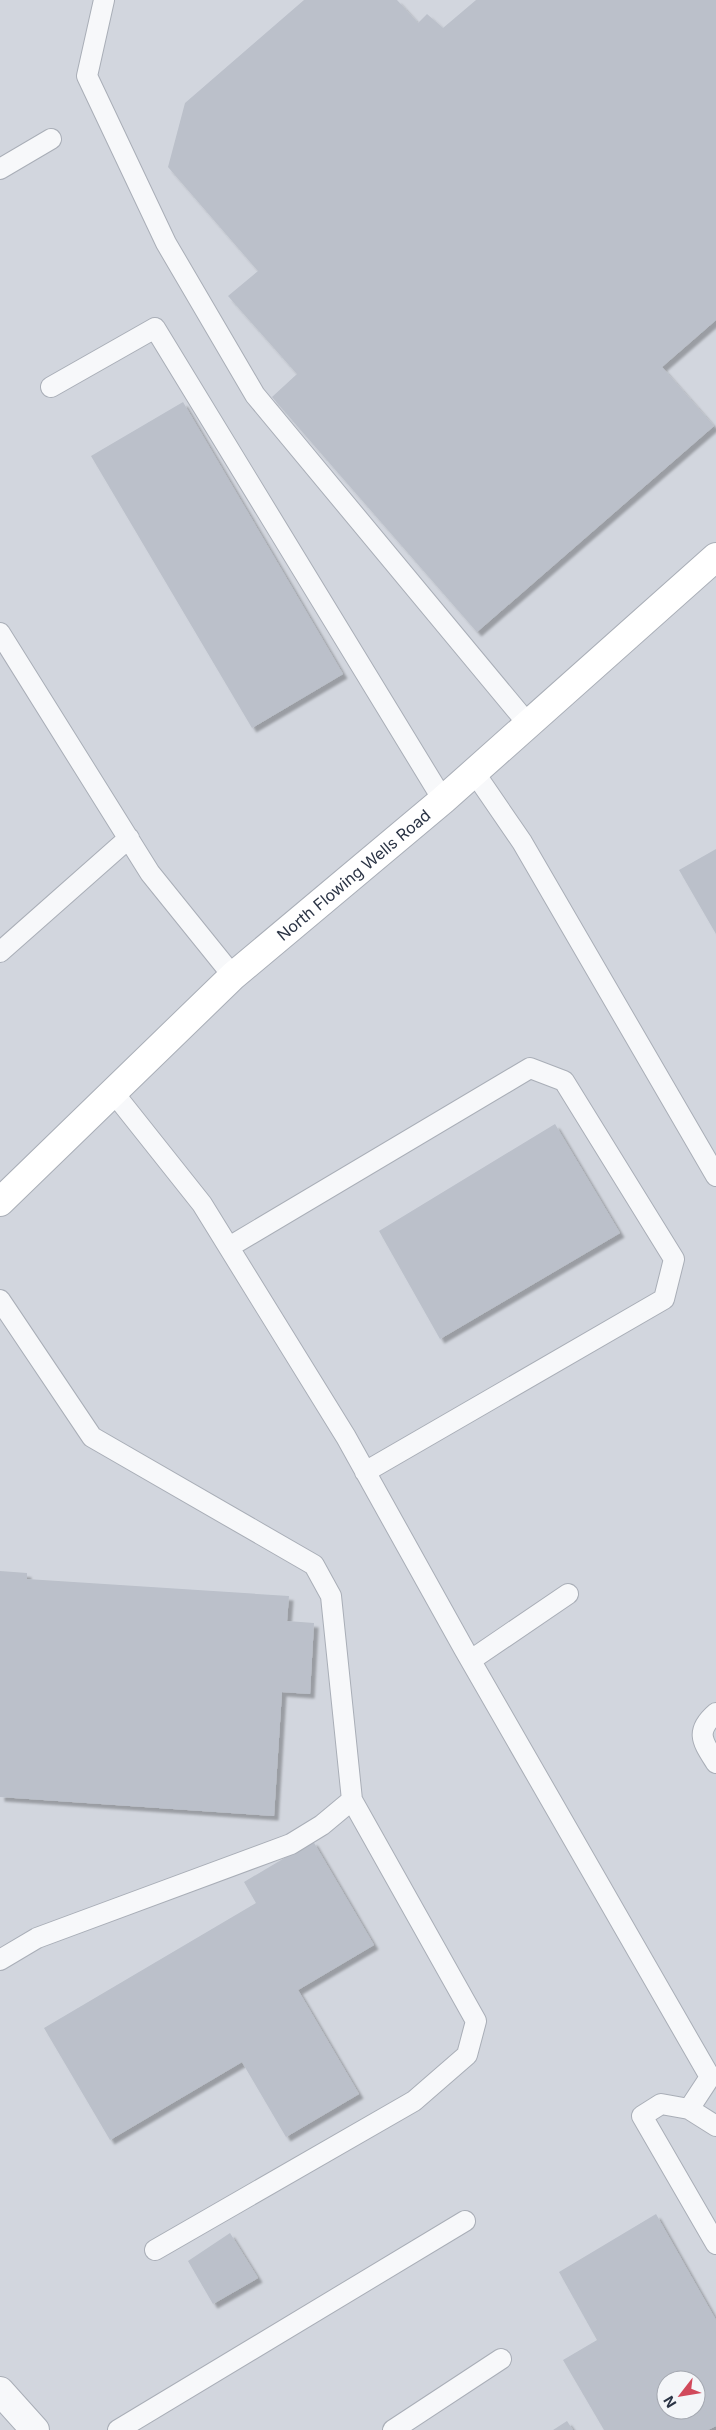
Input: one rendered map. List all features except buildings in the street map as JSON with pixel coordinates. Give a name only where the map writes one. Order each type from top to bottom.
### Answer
[{"type":"street","name":"North Flowing Wells Road","points":[[0,1202],[233,976],[443,800],[716,557]]},
{"type":"street","points":[[0,2391],[35,2430]]},
{"type":"lane","points":[[104,0],[88,76],[166,243],[255,395],[528,724]]},
{"type":"lane","points":[[0,169],[51,139]]},
{"type":"lane","points":[[51,387],[155,328],[443,800]]},
{"type":"lane","points":[[1,637],[150,873],[233,976]]},
{"type":"lane","points":[[474,772],[522,842],[716,1176]]},
{"type":"lane","points":[[0,952],[129,838]]},
{"type":"lane","points":[[229,1247],[530,1068],[564,1081],[674,1259],[664,1299],[365,1472]]},
{"type":"lane","points":[[112,1092],[202,1204],[229,1247],[365,1472],[471,1660],[713,2075],[689,2109]]},
{"type":"lane","points":[[0,1300],[92,1437],[314,1565],[331,1596],[352,1800],[476,2021],[467,2055],[414,2101],[155,2250]]},
{"type":"lane","points":[[471,1660],[568,1594]]},
{"type":"lane","points":[[716,1713],[704,1723],[702,1740],[716,1763]]},
{"type":"lane","points":[[0,1960],[37,1938],[291,1844],[322,1825],[352,1800]]},
{"type":"lane","points":[[716,2126],[689,2109],[661,2104],[642,2116],[716,2244]]},
{"type":"lane","points":[[118,2430],[465,2221]]},
{"type":"lane","points":[[393,2430],[501,2359]]},
{"type":"shaded area","points":[[0,0],[716,0],[716,2430],[0,2430]]}]
